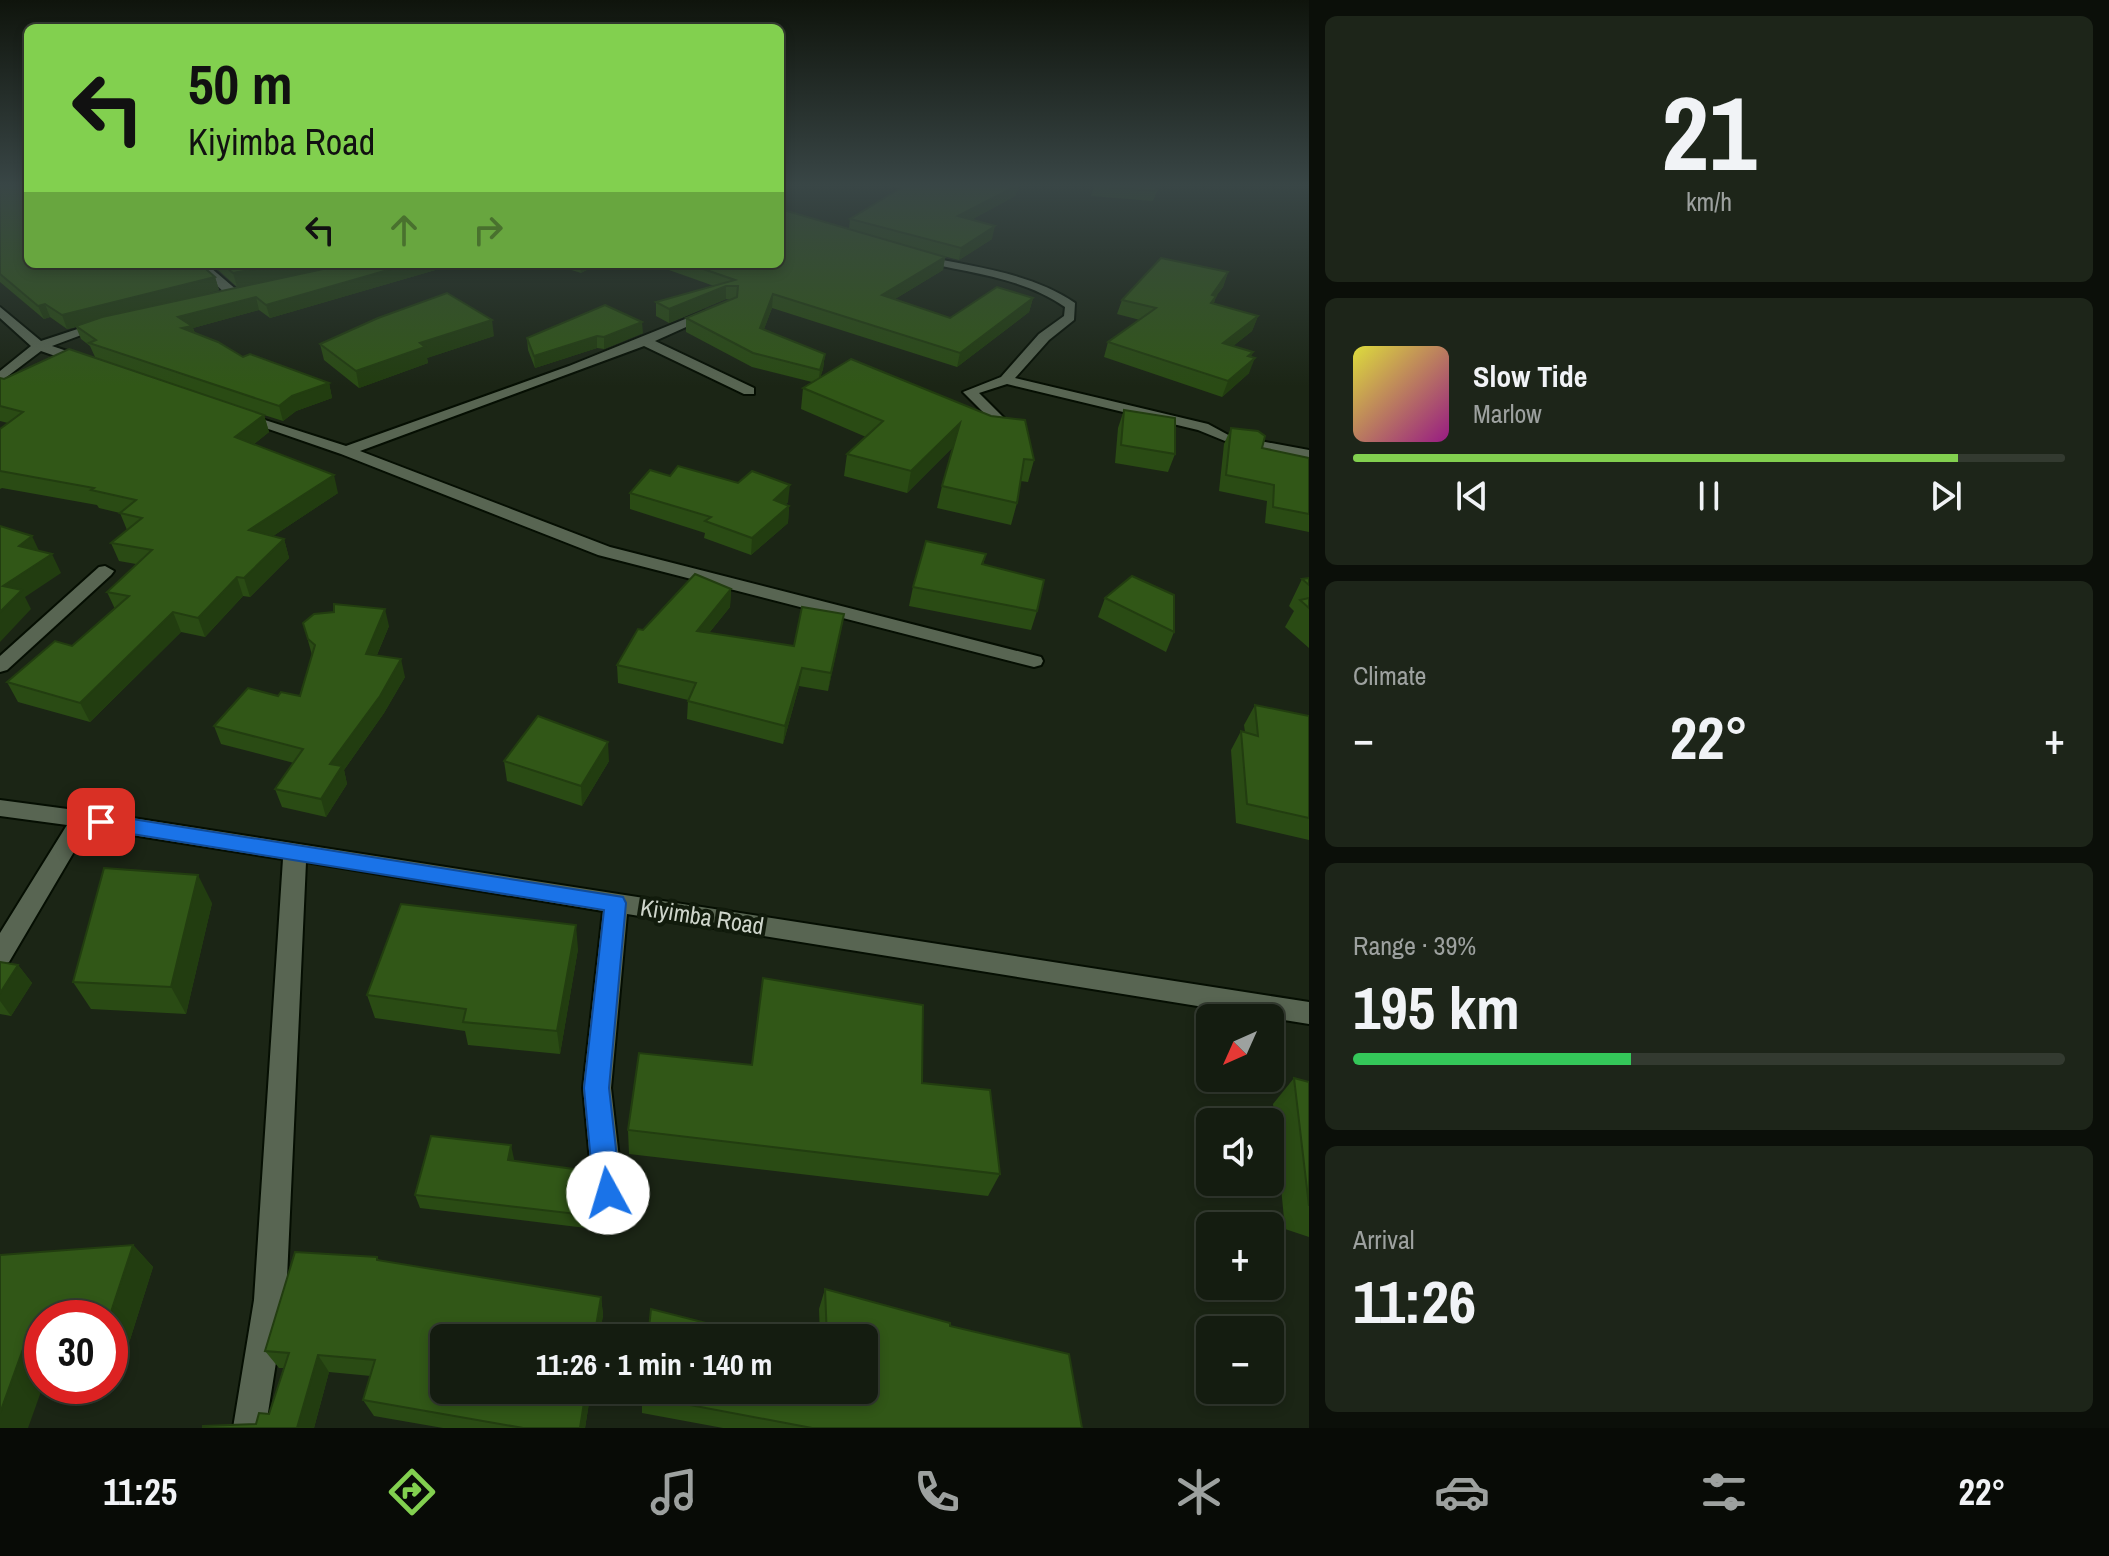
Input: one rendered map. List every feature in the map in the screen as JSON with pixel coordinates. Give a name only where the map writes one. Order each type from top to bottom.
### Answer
[{"type":"street","points":[[907,255],[1037,287],[1071,306],[1070,317],[1044,337],[1006,380],[970,392],[1005,426]]},
{"type":"street","points":[[198,303],[240,292],[208,274],[205,268]]},
{"type":"street","points":[[0,311],[39,346],[94,365]]},
{"type":"street","points":[[346,451],[646,342],[718,311]]},
{"type":"street","points":[[0,378],[39,346],[114,322]]},
{"type":"street","points":[[646,342],[749,391]]},
{"type":"street","points":[[1006,380],[1203,427],[1225,437]]},
{"type":"street","points":[[230,413],[346,451],[604,551],[1034,661]]},
{"type":"street","points":[[1260,445],[1309,455]]},
{"type":"street","points":[[0,666],[105,571]]},
{"type":"street","name":"Kiyimba Road","points":[[0,808],[1309,1013]]},
{"type":"street","points":[[0,955],[82,819]]},
{"type":"street","points":[[249,1425],[270,1300],[295,852]]},
{"type":"street","points":[[608,1193],[597,1088],[616,903]]},
{"type":"building","points":[[0,253],[24,253],[24,268],[205,268],[215,277],[62,315],[45,304],[38,306],[0,274]]},
{"type":"building","points":[[784,253],[930,253],[945,257],[882,295],[950,318],[997,287],[1033,298],[960,353],[773,294],[760,328],[825,354],[820,370],[753,353],[686,318],[737,297],[738,286],[726,286],[669,309],[656,302],[735,280],[700,268],[784,268]]},
{"type":"building","points":[[1161,258],[1228,272],[1212,295],[1216,296],[1211,303],[1258,316],[1223,343],[1253,352],[1248,356],[1255,358],[1228,381],[1108,342],[1156,308],[1122,300]]},
{"type":"building","points":[[227,268],[261,268],[233,273]]},
{"type":"building","points":[[328,268],[395,268],[266,305],[256,297],[178,317],[192,326],[182,328],[218,342],[243,357],[250,354],[329,383],[292,396],[279,406],[89,343],[96,340],[76,326],[102,317]]},
{"type":"building","points":[[447,293],[492,320],[420,343],[425,347],[356,371],[320,344],[378,318]]},
{"type":"building","points":[[605,305],[642,322],[604,337],[597,336],[534,356],[527,338]]},
{"type":"building","points":[[69,349],[264,415],[235,437],[334,475],[249,530],[284,539],[244,578],[237,577],[198,618],[173,612],[80,703],[7,682],[55,641],[72,646],[129,596],[107,592],[152,550],[111,543],[142,518],[120,513],[136,500],[91,490],[94,488],[0,471],[0,429],[23,412],[0,406],[0,378],[4,379]]},
{"type":"building","points":[[851,359],[991,416],[1025,420],[1034,460],[1024,459],[1017,503],[942,486],[960,423],[911,471],[847,454],[883,421],[803,388]]},
{"type":"building","points":[[1124,410],[1175,418],[1175,454],[1121,445]]},
{"type":"building","points":[[1231,428],[1258,431],[1265,436],[1262,448],[1309,458],[1309,514],[1273,507],[1274,485],[1226,475]]},
{"type":"building","points":[[678,466],[738,483],[752,471],[790,485],[774,500],[789,506],[752,538],[705,521],[711,517],[630,493],[650,470],[670,476]]},
{"type":"building","points":[[0,526],[32,536],[19,546],[52,554],[3,586],[22,590],[0,612]]},
{"type":"building","points":[[926,541],[986,554],[982,564],[1044,580],[1037,611],[913,587]]},
{"type":"building","points":[[695,574],[731,589],[697,631],[794,646],[802,607],[844,614],[831,673],[802,668],[785,726],[688,701],[696,683],[617,665],[638,629],[643,630]]},
{"type":"building","points":[[1132,576],[1174,595],[1174,632],[1105,598]]},
{"type":"building","points":[[1309,598],[1309,608],[1300,600]]},
{"type":"building","points":[[334,604],[385,609],[366,654],[401,659],[380,696],[330,764],[342,766],[321,799],[275,789],[303,749],[214,726],[248,688],[278,696],[281,692],[300,696],[315,645],[308,639],[303,623],[314,614],[334,612]]},
{"type":"building","points":[[1255,705],[1309,716],[1309,818],[1247,804],[1241,731],[1258,736]]},
{"type":"building","points":[[538,716],[608,742],[581,786],[504,761]]},
{"type":"building","points":[[104,868],[198,875],[171,987],[73,982]]},
{"type":"building","points":[[401,904],[576,925],[557,1031],[463,1022],[466,1009],[367,995]]},
{"type":"building","points":[[0,962],[18,965],[0,993]]},
{"type":"building","points":[[763,978],[923,1005],[922,1083],[990,1090],[1000,1174],[628,1130],[639,1053],[752,1065]]},
{"type":"building","points":[[1294,1078],[1309,1082],[1309,1206]]},
{"type":"building","points":[[431,1136],[511,1145],[508,1160],[588,1171],[590,1183],[585,1215],[415,1195]]},
{"type":"building","points":[[133,1245],[115,1300],[24,1300],[24,1346],[0,1413],[0,1255]]},
{"type":"building","points":[[295,1252],[377,1257],[377,1260],[601,1297],[596,1324],[430,1324],[430,1404],[584,1404],[580,1428],[523,1428],[363,1400],[375,1360],[318,1355],[297,1428],[203,1428],[256,1424],[259,1413],[269,1414],[289,1353],[265,1351]]},
{"type":"building","points":[[825,1289],[950,1323],[950,1326],[1069,1354],[1082,1428],[812,1428],[684,1404],[878,1404],[878,1324],[826,1324]]},
{"type":"building","points":[[651,1309],[710,1324],[649,1324]]},
{"type":"route","points":[[101,822],[616,903],[597,1088],[608,1193]]}]
